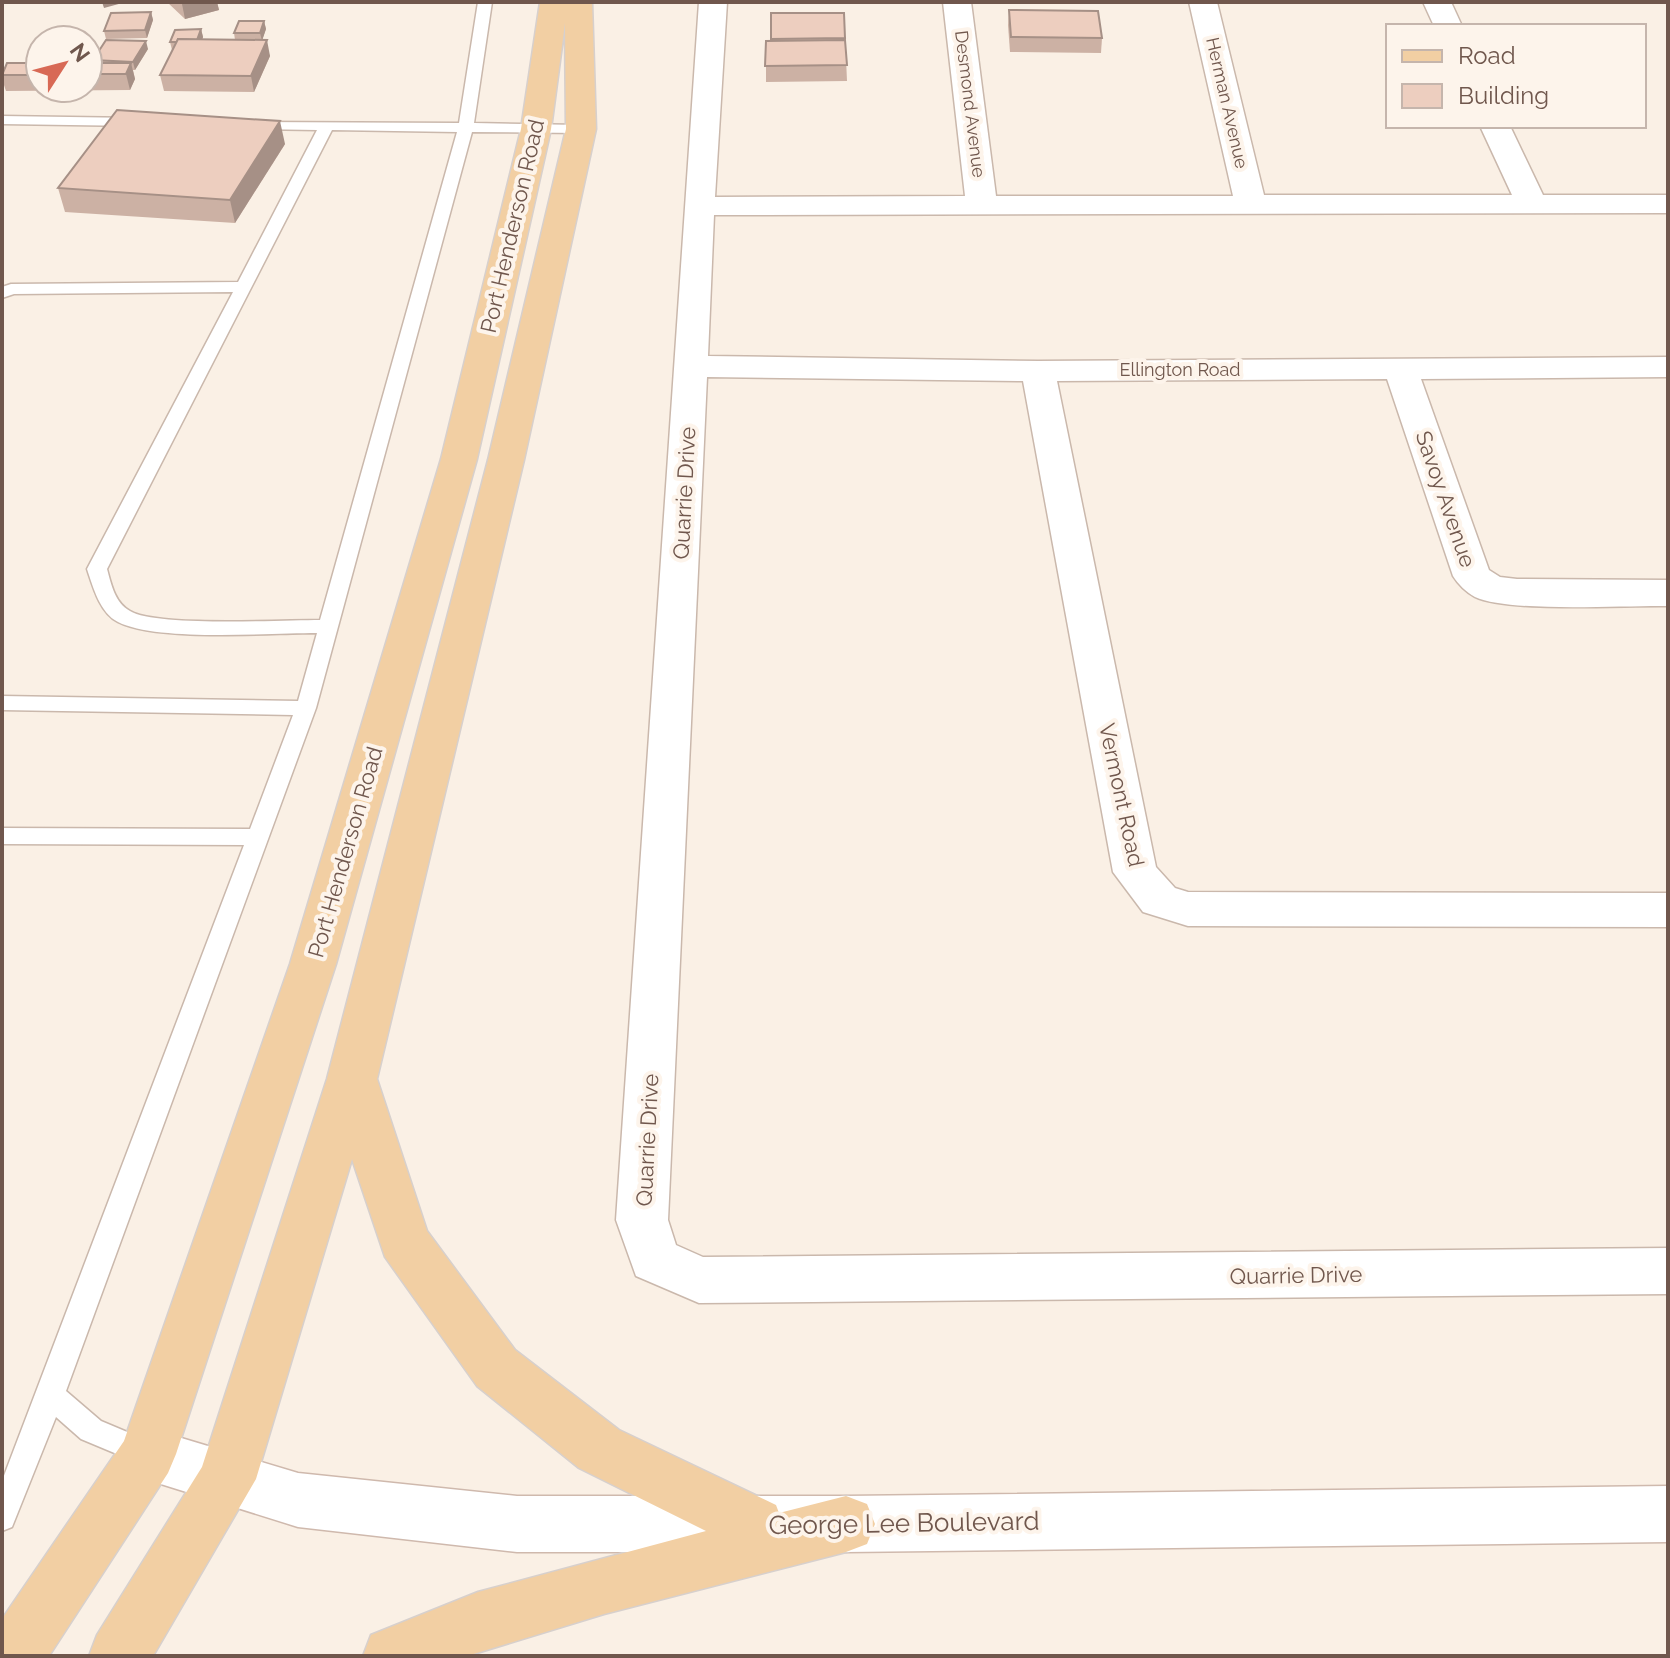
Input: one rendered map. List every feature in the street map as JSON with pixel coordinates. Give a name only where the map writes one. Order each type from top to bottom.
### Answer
[{"type":"main road","name":"Port Henderson Road","points":[[13,1656],[148,1454],[313,964],[459,459],[559,129],[554,2]]},
{"type":"main road","name":"Port Henderson Road","points":[[119,1656],[227,1479],[352,1079],[506,460],[578,2]]},
{"type":"main road","points":[[352,1079],[404,1241],[496,1368],[599,1449],[755,1525]]},
{"type":"main road","points":[[393,1656],[478,1622],[604,1585],[846,1524]]},
{"type":"street","name":"Quarrie Drive","points":[[713,2],[642,1220],[655,1260],[699,1280],[1668,1271]]},
{"type":"street","name":"Desmond Avenue","points":[[957,2],[982,205]]},
{"type":"street","name":"Herman Avenue","points":[[1203,2],[1251,205]]},
{"type":"street","points":[[1437,2],[1447,24]]},
{"type":"street","points":[[1496,128],[1532,204]]},
{"type":"street","points":[[699,206],[1668,204]]},
{"type":"street","name":"Ellington Road","points":[[691,366],[1038,371],[1668,367]]},
{"type":"street","name":"Savoy Avenue","points":[[1401,370],[1472,576],[1489,588],[1517,592],[1668,593]]},
{"type":"street","name":"Vermont Road","points":[[1038,371],[1135,872],[1159,900],[1188,909],[1668,910]]},
{"type":"street","name":"George Lee Boulevard","points":[[148,1454],[298,1500],[517,1524],[755,1525],[1668,1514]]},
{"type":"lane","points":[[2,1517],[51,1395],[306,708],[466,128],[485,2]]},
{"type":"lane","points":[[2,120],[157,123]]},
{"type":"lane","points":[[234,124],[559,129]]},
{"type":"lane","points":[[327,126],[97,569],[105,595],[124,617],[155,625],[329,627]]},
{"type":"lane","points":[[2,293],[11,289],[243,287]]},
{"type":"lane","points":[[2,703],[306,708]]},
{"type":"lane","points":[[2,836],[258,837]]},
{"type":"lane","points":[[51,1395],[91,1430],[148,1454]]},
{"type":"building","points":[[1009,10],[1098,11],[1102,38],[1011,37]]},
{"type":"building","points":[[151,12],[145,30],[104,31],[111,13]]},
{"type":"building","points":[[771,13],[844,13],[845,38],[771,39]]},
{"type":"building","points":[[239,21],[264,21],[260,33],[234,33]]},
{"type":"building","points":[[201,29],[197,40],[178,39],[177,42],[170,42],[175,30]]},
{"type":"building","points":[[178,39],[267,40],[251,76],[160,75]]},
{"type":"building","points":[[106,40],[146,41],[133,62],[104,61]]},
{"type":"building","points":[[845,40],[847,65],[765,66],[766,41]]},
{"type":"building","points":[[7,63],[24,63],[24,75],[2,75]]},
{"type":"building","points":[[104,63],[131,63],[126,74],[104,74]]},
{"type":"building","points":[[117,110],[280,121],[230,200],[58,188]]}]
